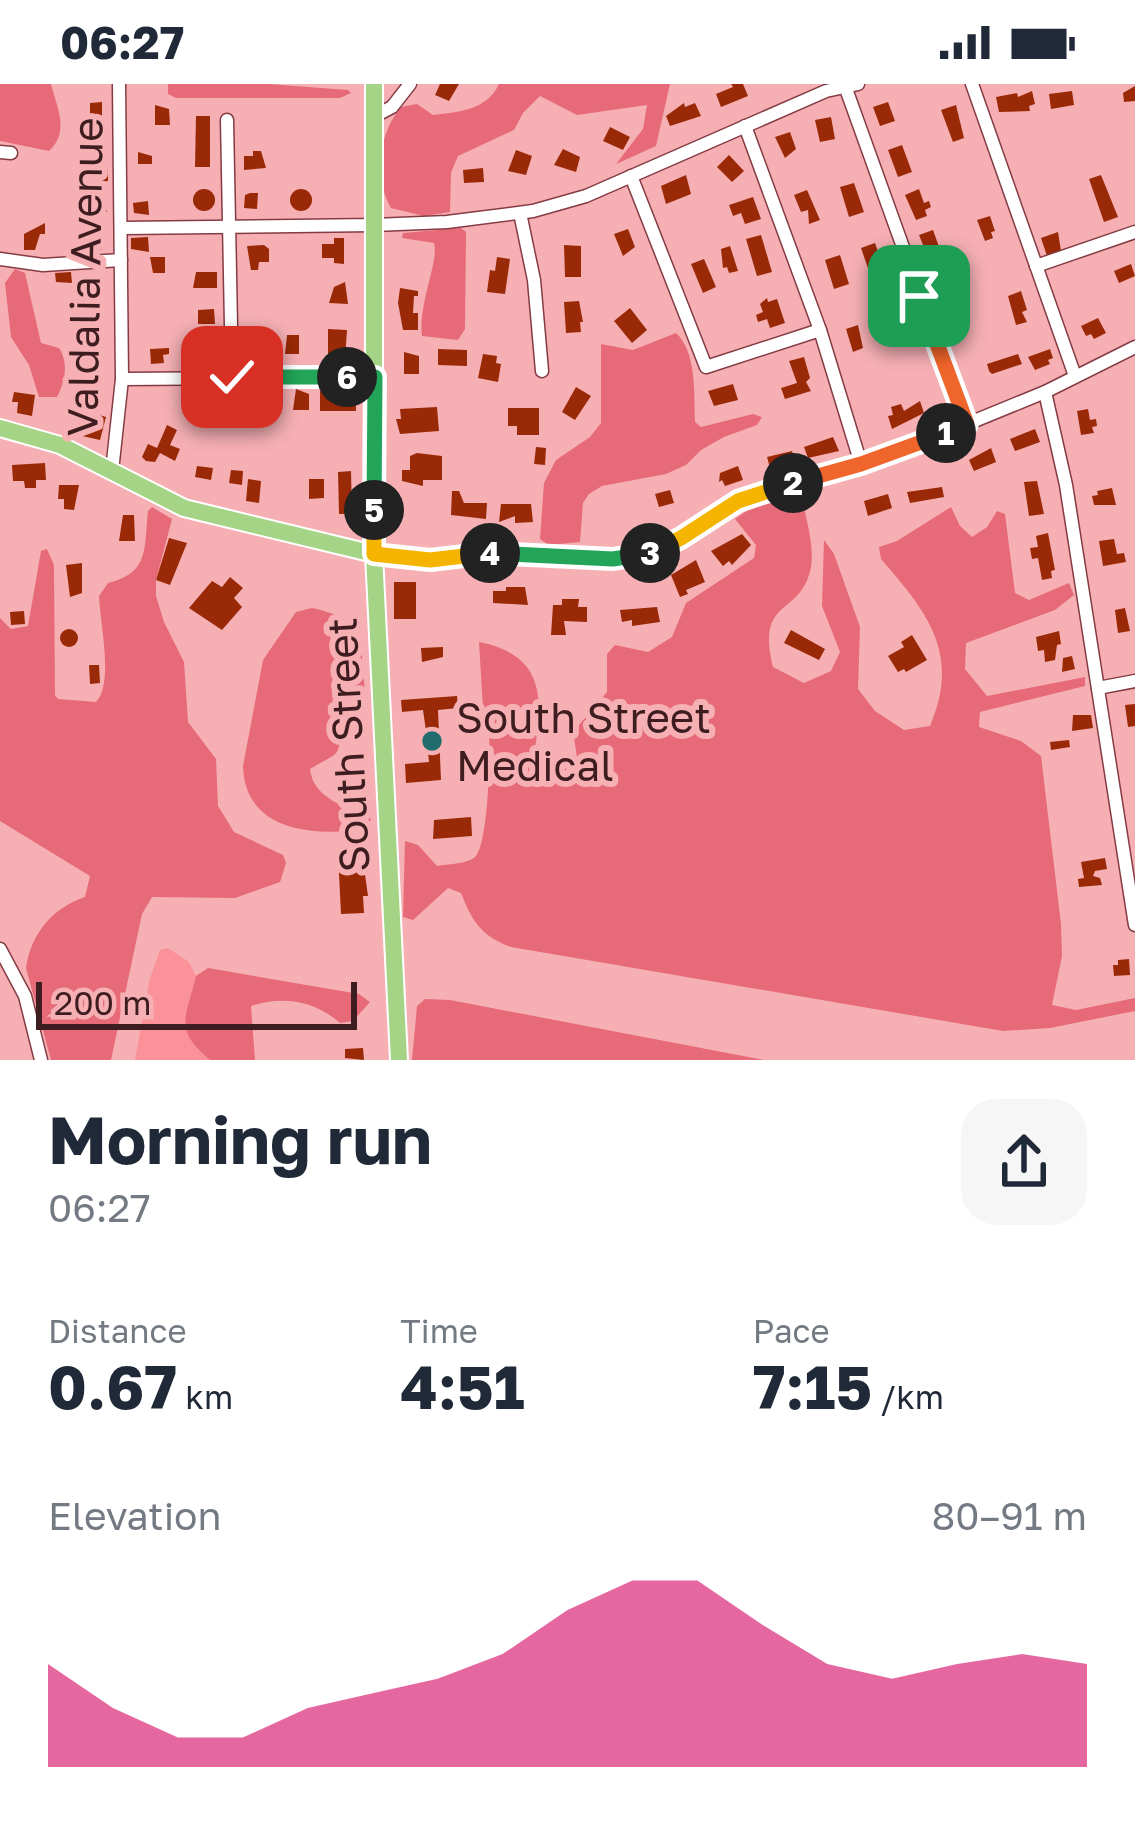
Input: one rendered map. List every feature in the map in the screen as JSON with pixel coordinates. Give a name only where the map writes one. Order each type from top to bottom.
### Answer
[{"type":"main road","name":"South Street","points":[[374,84],[374,554],[400,1060]]},
{"type":"main road","points":[[0,428],[36,436],[210,517],[374,554]]},
{"type":"street","name":"Valdalia Avenue","points":[[112,471],[122,379],[119,84]]},
{"type":"street","points":[[373,116],[392,107],[410,84]]},
{"type":"street","points":[[972,84],[1075,376]]},
{"type":"street","points":[[123,228],[374,225],[520,213],[586,196],[852,85],[967,424]]},
{"type":"street","points":[[227,120],[232,377]]},
{"type":"street","points":[[746,126],[820,331],[861,464]]},
{"type":"street","points":[[631,176],[706,367],[820,331]]},
{"type":"street","points":[[520,213],[534,280],[542,371]]},
{"type":"street","points":[[1036,266],[1135,232]]},
{"type":"street","points":[[0,259],[43,265],[122,260]]},
{"type":"street","points":[[374,554],[430,560],[503,552],[613,559],[659,550],[738,501],[861,464],[967,424],[1135,347]]},
{"type":"street","points":[[122,379],[375,377]]},
{"type":"street","points":[[1045,392],[1066,485],[1135,925]]},
{"type":"street","points":[[1098,688],[1135,681]]},
{"type":"street","points":[[0,949],[25,996],[41,1060]]},
{"type":"shaded area","points":[[0,84],[51,84],[60,128],[49,151],[0,141]]},
{"type":"shaded area","points":[[168,84],[268,84],[351,93],[340,98],[176,98],[168,94]]},
{"type":"shaded area","points":[[499,84],[670,84],[656,146],[616,164],[643,129],[647,105],[577,115],[540,96],[514,130],[458,156],[451,173],[450,212],[424,216],[391,208],[382,183],[381,156],[388,129],[401,107],[417,104],[433,115],[462,111],[487,99]]},
{"type":"shaded area","points":[[461,228],[466,232],[465,329],[458,340],[422,336],[434,243],[402,238],[403,233]]},
{"type":"shaded area","points":[[15,269],[25,273],[41,343],[59,348],[64,360],[57,397],[39,397],[29,365],[11,337],[5,283]]},
{"type":"shaded area","points":[[676,333],[691,362],[695,422],[701,427],[753,414],[762,417],[757,425],[724,437],[666,474],[602,486],[583,503],[580,542],[549,545],[540,539],[544,483],[556,460],[590,437],[601,423],[601,344],[633,350]]},
{"type":"shaded area","points":[[794,491],[802,497],[811,566],[803,588],[774,619],[769,645],[773,667],[804,683],[831,671],[840,652],[822,606],[824,540],[834,554],[860,627],[858,689],[875,711],[904,730],[930,726],[939,700],[940,655],[925,616],[881,559],[879,547],[951,507],[972,537],[987,527],[997,511],[1005,514],[1015,593],[1029,600],[1069,583],[1074,595],[1055,610],[966,643],[965,669],[987,696],[1085,677],[1085,686],[980,712],[979,727],[1021,741],[1041,756],[1061,924],[1062,956],[1052,1005],[1076,1010],[1135,998],[1135,1011],[1050,1028],[1003,1031],[511,947],[485,932],[461,893],[448,888],[413,920],[403,917],[405,841],[418,845],[437,866],[474,858],[483,836],[489,730],[484,725],[479,642],[503,649],[531,674],[539,708],[532,769],[574,766],[573,732],[607,692],[607,654],[615,645],[648,652],[672,637],[686,603],[754,558],[756,545],[735,519]]},
{"type":"shaded area","points":[[152,507],[172,519],[156,596],[184,662],[188,722],[216,759],[218,806],[234,832],[283,855],[286,863],[280,882],[235,898],[152,897],[142,914],[111,1060],[51,1060],[26,968],[38,933],[53,915],[85,897],[90,876],[0,821],[0,618],[11,629],[28,626],[41,551],[47,549],[54,565],[55,695],[96,702],[105,667],[99,596],[108,583],[138,566]]},
{"type":"shaded area","points":[[312,608],[342,619],[357,635],[365,698],[340,723],[336,753],[310,769],[312,779],[333,801],[371,818],[367,829],[327,832],[287,826],[256,806],[247,789],[243,766],[263,660],[296,612]]},
{"type":"shaded area","points":[[168,948],[189,962],[196,976],[187,1031],[210,1060],[135,1060],[150,978],[160,950]]},
{"type":"shaded area","points":[[208,968],[359,994],[370,1002],[353,1021],[340,1023],[298,1002],[251,1006],[255,1060],[210,1060],[191,1040],[185,1022],[196,976]]},
{"type":"shaded area","points":[[425,999],[764,1060],[412,1060],[417,1006]]},
{"type":"building","points":[[440,84],[459,84],[449,101],[435,95]]},
{"type":"building","points":[[731,84],[743,84],[748,96],[721,107],[716,94],[733,87]]},
{"type":"building","points":[[1135,86],[1135,101],[1124,102],[1123,93]]},
{"type":"building","points":[[1032,91],[1035,104],[1029,106],[1030,111],[999,112],[996,97],[1017,93],[1018,97]]},
{"type":"building","points":[[1072,91],[1074,105],[1051,109],[1049,94]]},
{"type":"building","points":[[102,102],[102,118],[90,119],[90,103]]},
{"type":"building","points":[[888,102],[895,121],[880,126],[873,107]]},
{"type":"building","points":[[684,103],[685,107],[695,103],[701,116],[670,126],[666,116]]},
{"type":"building","points":[[155,105],[169,109],[170,125],[155,125]]},
{"type":"building","points":[[956,105],[964,138],[953,142],[941,110]]},
{"type":"building","points":[[196,116],[210,116],[210,167],[195,167]]},
{"type":"building","points":[[831,117],[835,139],[820,142],[815,120]]},
{"type":"building","points":[[610,127],[630,137],[623,150],[603,141]]},
{"type":"building","points":[[790,132],[796,149],[785,158],[775,137]]},
{"type":"building","points":[[902,145],[912,172],[898,177],[888,150]]},
{"type":"building","points":[[563,149],[580,157],[576,172],[554,165]]},
{"type":"building","points":[[516,150],[532,156],[526,175],[508,171]]},
{"type":"building","points":[[253,151],[261,151],[266,168],[244,170],[244,156],[253,156]]},
{"type":"building","points":[[138,152],[152,156],[152,164],[138,164]]},
{"type":"building","points":[[729,155],[744,171],[732,182],[717,167]]},
{"type":"building","points":[[483,168],[484,182],[464,183],[463,170]]},
{"type":"building","points":[[87,169],[108,169],[108,181],[92,183]]},
{"type":"building","points":[[686,175],[691,194],[666,204],[661,186]]},
{"type":"building","points":[[1101,175],[1118,217],[1104,222],[1089,179]]},
{"type":"building","points":[[854,183],[864,212],[849,217],[840,187]]},
{"type":"building","points":[[204,189],[215,200],[204,211],[193,200]]},
{"type":"building","points":[[301,189],[312,200],[301,211],[290,200]]},
{"type":"building","points":[[919,189],[924,203],[929,201],[931,207],[925,210],[927,216],[916,220],[905,195]]},
{"type":"building","points":[[807,190],[820,220],[809,224],[808,210],[801,212],[794,195]]},
{"type":"building","points":[[258,193],[257,209],[244,208],[245,195]]},
{"type":"building","points":[[753,197],[761,219],[745,224],[741,213],[733,216],[729,205]]},
{"type":"building","points":[[89,200],[106,201],[107,212],[90,213]]},
{"type":"building","points":[[148,201],[149,215],[134,213],[133,203]]},
{"type":"building","points":[[990,216],[995,231],[985,241],[977,220]]},
{"type":"building","points":[[45,223],[45,234],[40,234],[35,250],[24,250],[24,234]]},
{"type":"building","points":[[628,229],[635,247],[623,256],[614,234]]},
{"type":"building","points":[[933,230],[943,258],[930,262],[919,235]]},
{"type":"building","points":[[1058,232],[1061,251],[1047,256],[1041,238]]},
{"type":"building","points":[[98,234],[106,242],[98,250],[90,242]]},
{"type":"building","points":[[761,235],[772,272],[757,276],[746,239]]},
{"type":"building","points":[[148,237],[149,252],[131,249],[131,238]]},
{"type":"building","points":[[334,238],[344,238],[344,264],[322,258],[322,244],[334,244]]},
{"type":"building","points":[[875,243],[883,266],[869,271],[861,248]]},
{"type":"building","points":[[564,245],[581,246],[581,277],[565,277]]},
{"type":"building","points":[[247,246],[269,249],[269,262],[259,262],[258,270],[251,270]]},
{"type":"building","points":[[730,246],[738,271],[729,273],[723,268],[721,249]]},
{"type":"building","points":[[840,255],[849,284],[834,289],[825,260]]},
{"type":"building","points":[[150,257],[165,257],[165,273],[153,273]]},
{"type":"building","points":[[497,257],[510,259],[505,294],[487,292]]},
{"type":"building","points":[[704,259],[716,287],[703,293],[691,264]]},
{"type":"building","points":[[1131,264],[1135,276],[1119,283],[1114,271]]},
{"type":"building","points":[[71,272],[72,283],[56,282],[55,273]]},
{"type":"building","points":[[196,272],[217,272],[217,288],[193,288]]},
{"type":"building","points":[[952,279],[962,305],[950,310],[939,284]]},
{"type":"building","points":[[345,282],[348,304],[329,303],[334,287]]},
{"type":"building","points":[[400,288],[418,291],[413,313],[418,313],[418,330],[403,330]]},
{"type":"building","points":[[1021,291],[1027,322],[1016,325],[1008,296]]},
{"type":"building","points":[[767,298],[768,302],[777,299],[785,323],[770,328],[767,319],[758,322],[756,315],[763,312],[760,304]]},
{"type":"building","points":[[579,301],[581,332],[566,333],[564,302]]},
{"type":"building","points":[[77,308],[78,324],[67,325],[69,309]]},
{"type":"building","points":[[630,308],[647,330],[632,343],[614,321]]},
{"type":"building","points":[[214,309],[215,324],[198,324],[198,310]]},
{"type":"building","points":[[900,313],[909,333],[897,338],[888,318]]},
{"type":"building","points":[[1098,318],[1106,333],[1094,339],[1091,334],[1086,336],[1081,326]]},
{"type":"building","points":[[858,325],[863,348],[853,352],[846,329]]},
{"type":"building","points":[[328,329],[347,330],[345,359],[328,358]]},
{"type":"building","points":[[252,330],[250,361],[241,361],[238,333]]},
{"type":"building","points":[[287,335],[299,335],[299,354],[285,354]]},
{"type":"building","points":[[103,337],[103,351],[81,351],[80,338]]},
{"type":"building","points":[[169,348],[164,363],[151,364],[150,349]]},
{"type":"building","points":[[438,349],[467,350],[467,366],[438,365]]},
{"type":"building","points":[[1050,349],[1050,364],[1035,370],[1028,357]]},
{"type":"building","points":[[404,352],[419,356],[419,374],[404,374]]},
{"type":"building","points":[[483,354],[497,356],[496,363],[501,364],[498,382],[478,378]]},
{"type":"building","points":[[1018,354],[1022,364],[989,371],[987,364]]},
{"type":"building","points":[[804,357],[811,391],[785,399],[781,388],[797,383],[789,361]]},
{"type":"building","points":[[82,374],[101,378],[100,391],[82,390]]},
{"type":"building","points":[[733,384],[738,400],[714,406],[708,391]]},
{"type":"building","points":[[576,387],[591,396],[575,420],[562,412]]},
{"type":"building","points":[[296,389],[309,394],[309,410],[293,410]]},
{"type":"building","points":[[320,391],[356,391],[356,411],[320,411]]},
{"type":"building","points":[[14,392],[35,395],[32,416],[17,413]]},
{"type":"building","points":[[226,394],[244,394],[244,403],[240,403],[243,418],[224,416]]},
{"type":"building","points":[[920,401],[924,413],[892,429],[891,407],[901,404],[904,411]]},
{"type":"building","points":[[210,403],[210,415],[191,416],[191,404]]},
{"type":"building","points":[[437,407],[439,431],[400,434],[396,419],[401,419],[400,409]]},
{"type":"building","points":[[508,408],[539,408],[539,435],[517,435],[517,426],[508,426]]},
{"type":"building","points":[[1088,409],[1097,426],[1092,427],[1094,433],[1081,435],[1077,411]]},
{"type":"building","points":[[89,412],[106,417],[100,440],[82,436]]},
{"type":"building","points":[[167,425],[177,430],[170,445],[180,449],[175,461],[160,453],[155,462],[146,461],[142,457],[148,444],[157,448]]},
{"type":"building","points":[[1035,429],[1040,442],[1015,451],[1010,439]]},
{"type":"building","points":[[833,437],[839,451],[808,458],[804,447]]},
{"type":"building","points":[[536,447],[546,448],[545,465],[534,464]]},
{"type":"building","points":[[991,448],[996,462],[974,471],[969,460]]},
{"type":"building","points":[[792,451],[795,463],[771,472],[767,457]]},
{"type":"building","points":[[410,456],[442,456],[442,480],[423,480],[423,486],[402,481],[402,470],[410,470]]},
{"type":"building","points":[[45,463],[46,480],[36,480],[36,488],[13,481],[12,465]]},
{"type":"building","points":[[197,466],[213,468],[211,480],[195,477]]},
{"type":"building","points":[[738,466],[743,480],[725,486],[719,482],[720,473]]},
{"type":"building","points":[[231,470],[243,471],[242,485],[229,483]]},
{"type":"building","points":[[351,471],[352,514],[339,514],[338,472]]},
{"type":"building","points":[[248,479],[261,481],[259,503],[246,501]]},
{"type":"building","points":[[309,479],[324,479],[324,498],[309,499]]},
{"type":"building","points":[[1037,481],[1044,514],[1029,516],[1024,482]]},
{"type":"building","points":[[59,485],[79,485],[74,510],[64,509],[64,499],[58,499]]},
{"type":"building","points":[[942,487],[944,497],[910,503],[907,492]]},
{"type":"building","points":[[1112,488],[1116,505],[1094,505],[1092,496],[1097,491]]},
{"type":"building","points":[[670,490],[674,503],[659,507],[655,494]]},
{"type":"building","points":[[452,491],[459,491],[464,503],[487,503],[486,519],[451,515]]},
{"type":"building","points":[[888,494],[892,508],[868,516],[864,501]]},
{"type":"building","points":[[501,504],[531,504],[533,522],[515,523],[515,516],[499,522]]},
{"type":"building","points":[[123,515],[134,515],[135,541],[119,541]]},
{"type":"building","points":[[1048,533],[1055,570],[1052,578],[1042,580],[1038,558],[1032,559],[1030,548],[1038,547],[1036,536]]},
{"type":"building","points":[[742,534],[751,545],[732,565],[729,561],[723,566],[711,551]]},
{"type":"building","points":[[169,538],[187,543],[170,585],[156,580]]},
{"type":"building","points":[[1114,539],[1117,554],[1124,553],[1126,562],[1103,566],[1099,541]]},
{"type":"building","points":[[696,560],[705,582],[680,597],[671,575]]},
{"type":"building","points":[[82,563],[82,593],[70,597],[66,565]]},
{"type":"building","points":[[230,577],[243,588],[234,598],[242,607],[222,630],[189,608],[212,581],[222,587]]},
{"type":"building","points":[[394,582],[416,582],[416,619],[394,619]]},
{"type":"building","points":[[506,587],[525,587],[528,605],[493,603],[493,591],[506,591]]},
{"type":"building","points":[[562,599],[579,599],[578,607],[587,607],[587,622],[564,621],[566,635],[551,635],[553,605],[562,605]]},
{"type":"building","points":[[657,607],[660,622],[632,626],[632,620],[622,622],[620,610]]},
{"type":"building","points":[[1125,608],[1130,631],[1118,633],[1115,610]]},
{"type":"building","points":[[24,611],[25,624],[11,625],[10,612]]},
{"type":"building","points":[[69,629],[78,638],[69,647],[60,638]]},
{"type":"building","points":[[791,630],[825,649],[819,660],[784,643]]},
{"type":"building","points":[[1059,631],[1061,644],[1055,660],[1045,662],[1036,637]]},
{"type":"building","points":[[912,635],[927,660],[898,672],[888,656],[904,647],[901,642]]},
{"type":"building","points":[[443,647],[443,657],[422,662],[421,648]]},
{"type":"building","points":[[1072,656],[1075,669],[1062,672],[1063,658]]},
{"type":"building","points":[[89,665],[99,665],[100,683],[90,684]]},
{"type":"building","name":"South Street Medical","points":[[457,696],[458,708],[438,710],[441,780],[406,783],[405,764],[429,762],[427,743],[423,744],[427,738],[423,710],[402,712],[401,700]]},
{"type":"building","points":[[1135,704],[1135,726],[1128,727],[1125,705]]},
{"type":"building","points":[[1073,715],[1091,715],[1093,728],[1072,731]]},
{"type":"building","points":[[1069,740],[1070,747],[1051,750],[1050,742]]},
{"type":"building","points":[[359,775],[359,795],[354,796],[353,791],[348,792],[347,776]]},
{"type":"building","points":[[471,817],[472,836],[433,839],[434,820]]},
{"type":"building","points":[[362,853],[368,896],[363,896],[364,913],[341,914],[338,854]]},
{"type":"building","points":[[1105,858],[1107,869],[1093,876],[1102,885],[1079,887],[1078,879],[1084,878],[1081,862]]},
{"type":"building","points":[[1129,959],[1130,975],[1114,976],[1113,965]]},
{"type":"building","points":[[363,1048],[364,1060],[345,1058],[345,1049]]},
{"type":"place","name":"South Street Medical","points":[[432,741]]},
{"type":"route","points":[[232,377],[375,377],[374,554],[430,560],[526,552],[613,559],[659,550],[738,501],[906,449],[967,424],[919,296]]}]
